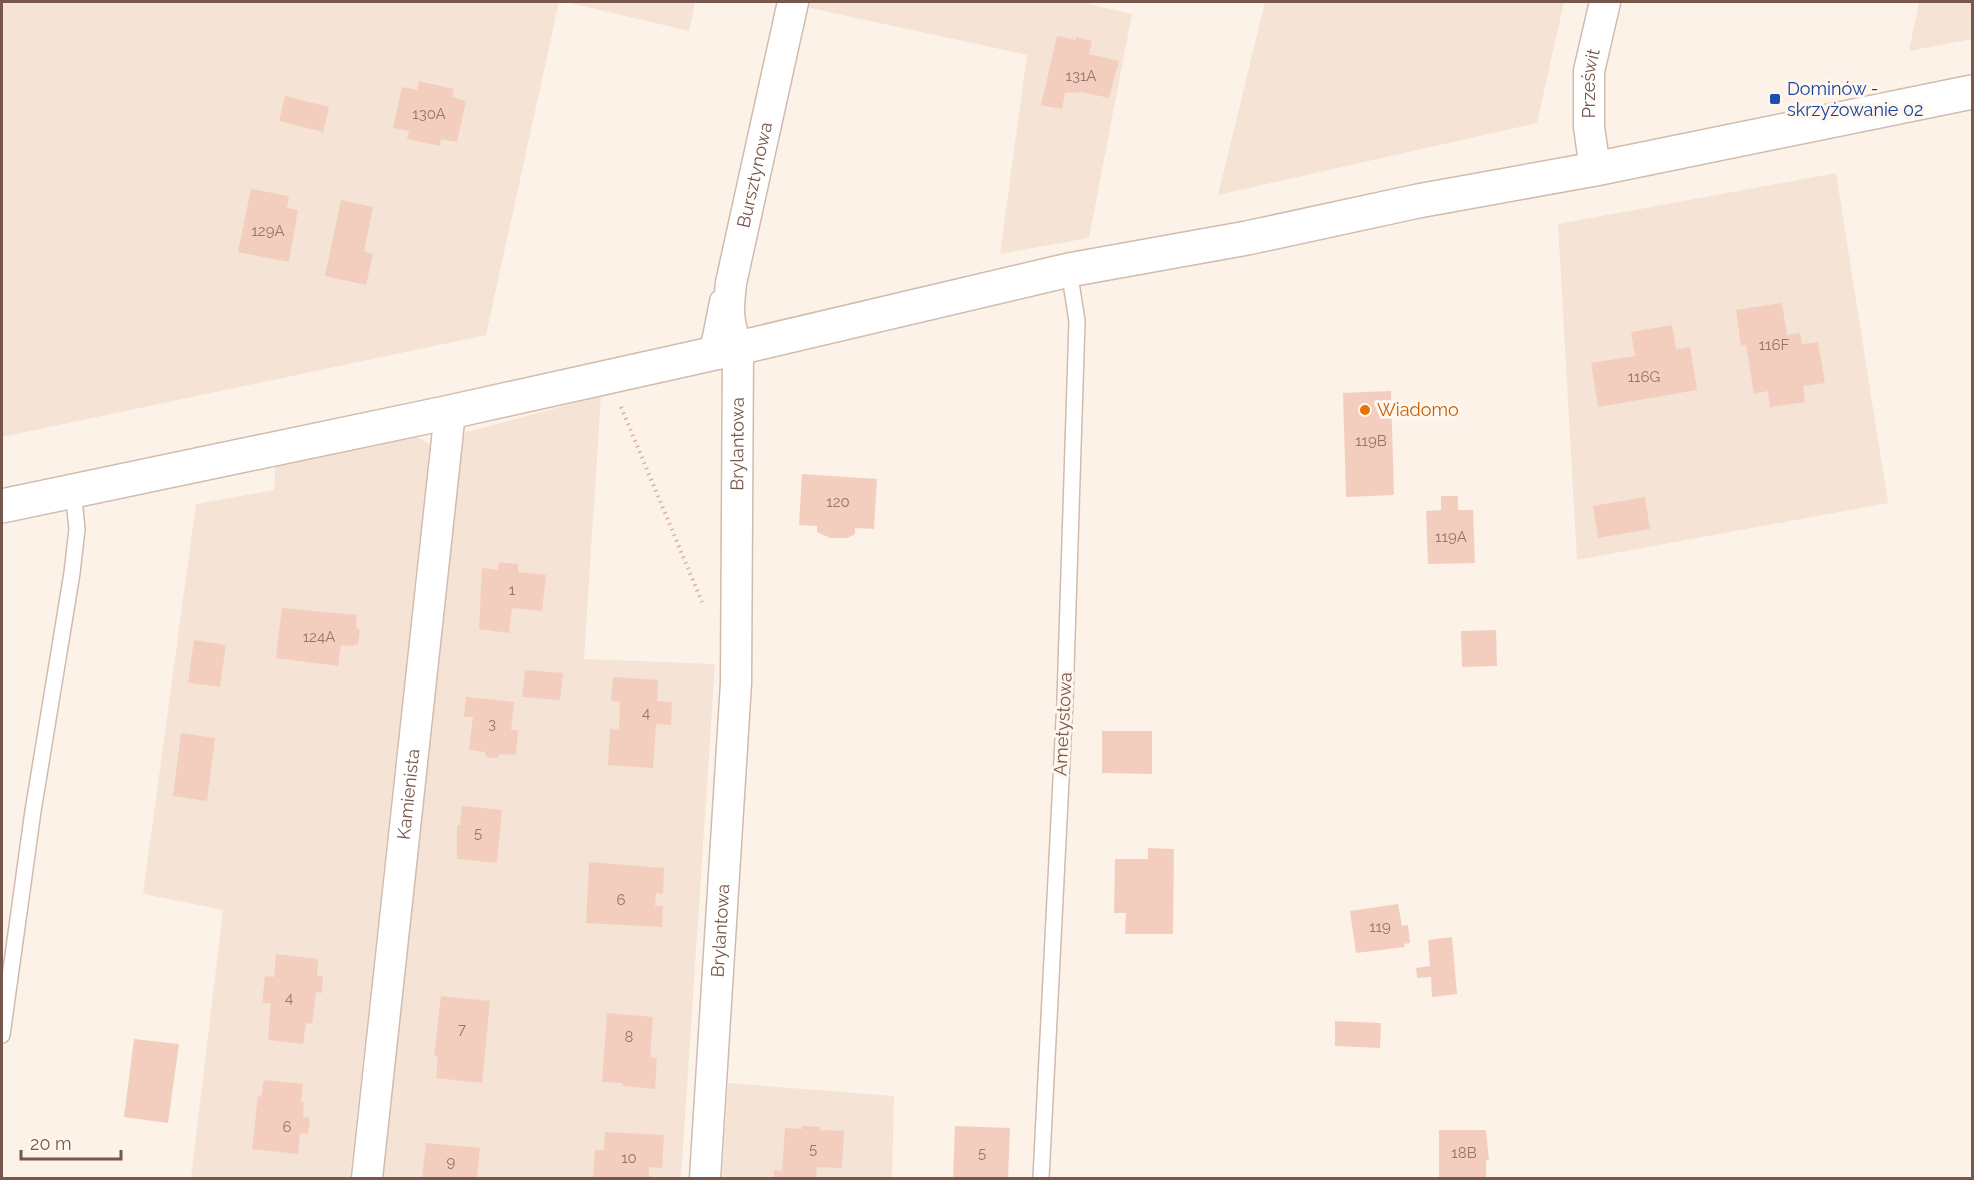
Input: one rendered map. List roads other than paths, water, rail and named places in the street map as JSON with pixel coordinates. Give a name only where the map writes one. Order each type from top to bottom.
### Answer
[{"type":"street","name":"Bursztynowa","points":[[722,351],[729,327],[731,283],[793,2]]},
{"type":"street","name":"Prześwit","points":[[1595,169],[1589,127],[1589,71],[1605,2]]},
{"type":"street","points":[[2,506],[450,412],[1069,270],[1247,238],[1418,201],[1595,169],[1972,92]]},
{"type":"street","name":"Brylantowa","points":[[705,1179],[736,683],[722,351]]},
{"type":"street","name":"Kamienista","points":[[367,1179],[450,412]]},
{"type":"lane","points":[[722,351],[778,2]]},
{"type":"lane","name":"Ametystowa","points":[[1041,1179],[1065,700],[1075,389],[1077,321],[1069,270]]},
{"type":"lane","points":[[2,1035],[33,811],[72,573],[77,529],[73,491]]},
{"type":"place","name":"Dominów - skrzyżowanie 02","points":[[1775,99]]},
{"type":"place","name":"Wiadomo","points":[[1365,410]]}]
